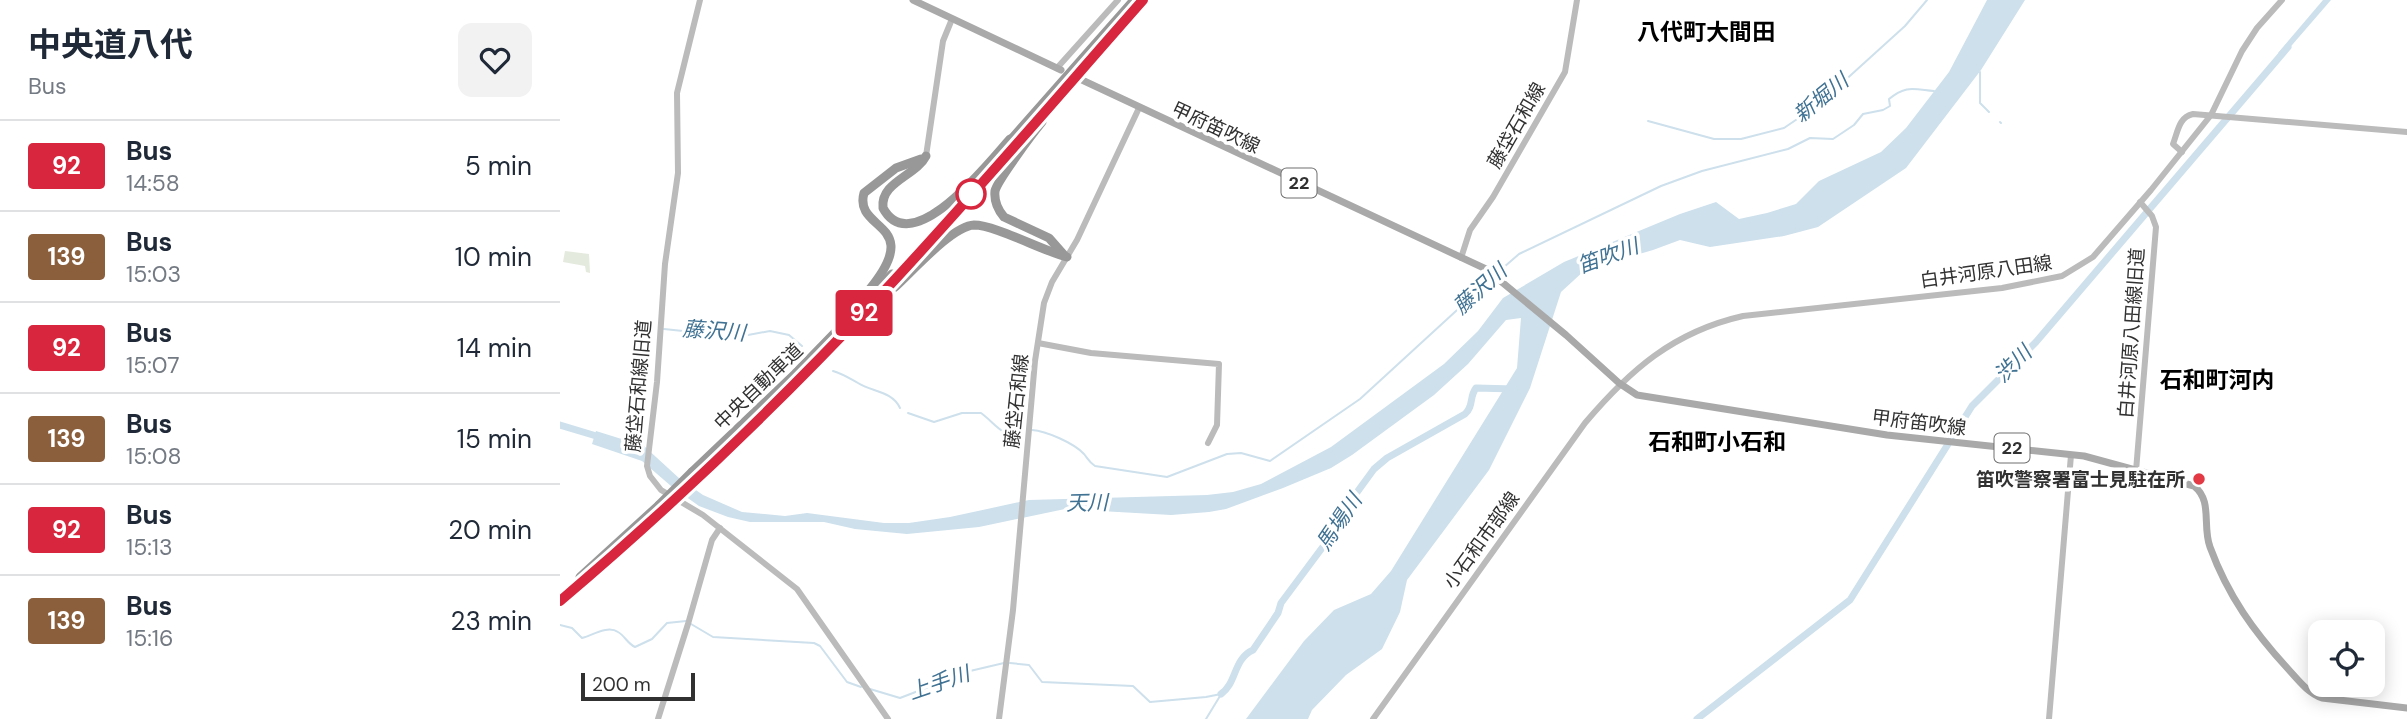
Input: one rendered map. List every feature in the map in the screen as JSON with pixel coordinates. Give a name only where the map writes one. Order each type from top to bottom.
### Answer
[{"type":"highway","name":"中央自動車道","points":[[695,476],[919,244],[1134,0]]},
{"type":"highway","name":"中央自動車道","points":[[560,601],[825,354],[1143,0]]},
{"type":"highway","points":[[1067,257],[1049,238],[1004,217],[997,206],[995,192],[1001,178],[1086,65]]},
{"type":"highway","points":[[926,156],[920,165],[884,195],[883,208],[895,221],[916,224],[938,211],[969,183],[1038,109]]},
{"type":"highway","points":[[834,335],[880,277],[891,256],[889,237],[863,208],[864,193],[896,168],[926,156]]},
{"type":"highway","points":[[825,354],[878,301],[960,229],[972,225],[984,226],[1067,257]]},
{"type":"highway","name":"中央自動車道","points":[[560,594],[662,507]]},
{"type":"main road","name":"藤垈石和線旧道","points":[[700,0],[677,93],[678,173],[664,272],[647,466],[650,476],[661,490],[703,515],[797,589],[888,719]]},
{"type":"main road","points":[[913,0],[1059,69],[1118,0]]},
{"type":"main road","name":"藤垈石和線","points":[[1461,258],[1470,230],[1493,197],[1565,72],[1577,0]]},
{"type":"main road","name":"白井河原八田線","points":[[1617,382],[1678,339],[1736,317],[2001,288],[2062,276],[2093,257],[2143,204],[2211,115],[2242,51],[2257,28],[2282,0]]},
{"type":"main road","points":[[926,156],[943,40],[952,19]]},
{"type":"main road","name":"甲府笛吹線","points":[[1082,80],[1490,272],[1617,382],[1645,398],[1941,442],[2071,454],[2189,484],[2202,493],[2206,505],[2206,528],[2210,548],[2241,612],[2255,632],[2308,690],[2318,697],[2407,708]]},
{"type":"main road","name":"藤垈石和線","points":[[999,719],[1038,343],[1046,295],[1092,209],[1139,108]]},
{"type":"main road","points":[[2182,152],[2173,144],[2182,119],[2193,114],[2407,132]]},
{"type":"main road","name":"白井河原八田線旧道","points":[[2137,471],[2156,227],[2143,204]]},
{"type":"main road","points":[[1038,343],[1091,353],[1219,364],[1217,425],[1208,443]]},
{"type":"main road","name":"小石和市部線","points":[[1373,719],[1617,382]]},
{"type":"main road","points":[[2049,719],[2071,454]]},
{"type":"main road","points":[[658,719],[712,540],[720,528]]},
{"type":"shaded area","points":[[565,251],[589,254],[590,273],[586,272],[585,266],[563,262]]},
{"type":"water","name":"笛吹川","points":[[1987,0],[2025,0],[1981,70],[1906,168],[1818,227],[1784,236],[1710,247],[1680,240],[1585,270],[1561,292],[1530,388],[1489,470],[1407,580],[1400,612],[1382,649],[1346,675],[1312,710],[1308,719],[1246,719],[1304,641],[1334,610],[1371,594],[1391,571],[1517,368],[1521,318],[1506,320],[1468,364],[1434,395],[1352,455],[1331,468],[1283,488],[1226,509],[1209,512],[1171,515],[1065,509],[979,527],[907,534],[855,529],[824,522],[750,522],[699,506],[642,461],[592,444],[596,431],[644,446],[680,479],[703,495],[742,512],[785,516],[807,513],[884,523],[909,523],[950,517],[1029,500],[1207,495],[1233,492],[1261,484],[1331,447],[1444,364],[1478,331],[1503,298],[1564,262],[1716,202],[1739,219],[1796,204],[1819,181],[1881,152],[1906,128],[1949,72]]},
{"type":"water","points":[[2323,0],[2331,0],[2286,52],[2278,53]]},
{"type":"waterway","name":"新堀川","points":[[1648,121],[1714,139],[1741,139],[1784,128],[1841,84],[1905,26],[1927,0]]},
{"type":"waterway","name":"渋川","points":[[1697,719],[1850,600],[1972,406],[2036,342],[2288,47]]},
{"type":"waterway","points":[[1980,72],[1980,103],[1989,112]]},
{"type":"waterway","name":"藤沢川","points":[[1496,274],[1519,254],[1661,186],[1702,171],[1788,149],[1810,138],[1833,139],[1854,125],[1863,114],[1890,106],[1889,99],[1900,92],[1910,89],[1934,91]]},
{"type":"waterway","name":"藤沢川","points":[[1032,430],[1067,442],[1095,466],[1167,477],[1227,454],[1241,453],[1270,461],[1360,399],[1492,278]]},
{"type":"waterway","name":"藤沢川","points":[[664,329],[683,331],[698,327],[712,332],[748,335],[770,331],[789,335],[802,346]]},
{"type":"waterway","name":"藤沢川","points":[[833,371],[887,395],[900,408]]},
{"type":"waterway","name":"馬場川","points":[[1221,694],[1230,684],[1242,659],[1253,650],[1278,613],[1281,603],[1325,544],[1336,521],[1374,469],[1387,458],[1465,414],[1470,408],[1476,388],[1514,389]]},
{"type":"waterway","name":"藤沢川","points":[[908,413],[934,422],[962,413],[981,413],[1004,432],[1021,434]]},
{"type":"waterway","name":"天川","points":[[560,425],[603,438]]},
{"type":"waterway","name":"上手川","points":[[560,625],[572,628],[582,638],[605,630],[614,630],[635,647],[652,639],[667,623],[686,621]]},
{"type":"waterway","name":"上手川","points":[[691,624],[713,637],[814,643],[820,646],[847,682],[861,687]]},
{"type":"waterway","name":"上手川","points":[[870,689],[900,698],[970,671],[1004,663]]},
{"type":"waterway","name":"上手川","points":[[1010,663],[1029,665],[1042,682],[1133,686],[1150,702],[1221,694]]},
{"type":"waterway","name":"馬場川","points":[[1206,719],[1220,696]]},
{"type":"bus line","name":"92","points":[[560,601],[666,510],[825,354],[1143,0]]},
{"type":"place","name":"笛吹警察署富士見駐在所","points":[[2199,479]]},
{"type":"district","name":"八代町大間田","points":[[1706,32]]},
{"type":"district","name":"石和町河内","points":[[2217,380]]},
{"type":"district","name":"石和町小石和","points":[[1717,442]]}]
